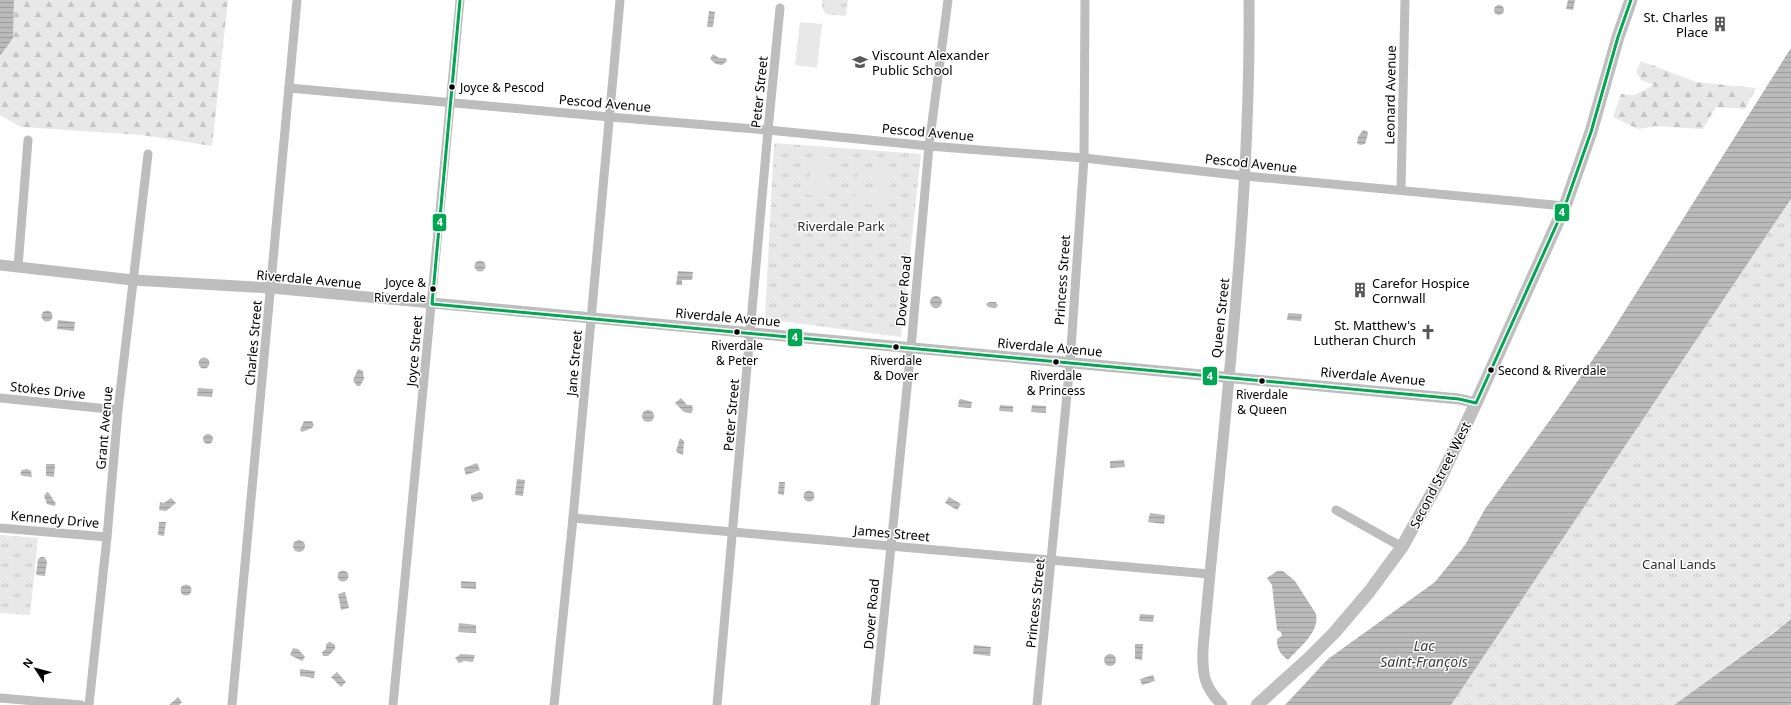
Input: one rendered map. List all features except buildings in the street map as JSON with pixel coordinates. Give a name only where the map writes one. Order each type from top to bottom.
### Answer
[{"type":"main road","name":"Second Street West","points":[[1257,705],[1308,659],[1369,592],[1402,547],[1441,476],[1476,403],[1565,206],[1591,132],[1618,37],[1631,0]]},
{"type":"street","name":"Charles Street","points":[[232,705],[298,0]]},
{"type":"street","name":"Joyce Street","points":[[393,705],[460,0]]},
{"type":"street","name":"Jane Street","points":[[554,705],[573,518],[620,0]]},
{"type":"street","name":"Dover Road","points":[[875,705],[911,348],[928,146],[948,0]]},
{"type":"street","name":"Princess Street","points":[[1037,705],[1070,363],[1084,158],[1085,0]]},
{"type":"street","name":"Queen Street","points":[[1222,705],[1212,694],[1205,681],[1203,673],[1203,649],[1236,303],[1245,176],[1250,0]]},
{"type":"street","name":"Leonard Avenue","points":[[1401,190],[1405,0]]},
{"type":"street","name":"Peter Street","points":[[717,705],[780,8]]},
{"type":"street","name":"Pescod Avenue","points":[[289,88],[768,130],[928,146],[1084,158],[1245,176],[1565,206]]},
{"type":"street","points":[[18,267],[28,140]]},
{"type":"street","name":"Grant Avenue","points":[[89,705],[107,537],[118,410],[148,154]]},
{"type":"street","name":"Riverdale Avenue","points":[[0,265],[133,280],[271,288],[1070,363],[1228,376],[1459,399],[1476,403]]},
{"type":"street","name":"Stokes Drive","points":[[0,398],[118,410]]},
{"type":"street","points":[[1336,510],[1402,547]]},
{"type":"street","name":"James Street","points":[[573,518],[1209,574]]},
{"type":"street","name":"Kennedy Drive","points":[[0,528],[107,537]]},
{"type":"street","points":[[0,698],[81,705]]},
{"type":"green space","points":[[14,0],[228,0],[212,146],[142,135],[21,127],[0,115],[0,56],[13,38]]},
{"type":"green space","points":[[822,0],[848,0],[845,16],[826,14],[822,8]]},
{"type":"green space","points":[[800,22],[822,24],[817,68],[795,65]]},
{"type":"green space","points":[[1641,61],[1696,82],[1756,88],[1745,109],[1716,107],[1703,129],[1656,126],[1638,129],[1613,117],[1621,94],[1634,95],[1654,85],[1641,80],[1636,71]]},
{"type":"green space","name":"Riverdale Park","points":[[774,143],[921,154],[901,337],[765,319]]},
{"type":"green space","points":[[812,156],[832,159],[827,197],[807,195]]},
{"type":"green space","points":[[858,166],[892,169],[891,185],[857,181]]},
{"type":"green space","points":[[856,187],[890,190],[888,206],[854,203]]},
{"type":"green space","name":"Canal Lands","points":[[1791,199],[1791,619],[1674,705],[1451,705]]},
{"type":"green space","points":[[0,535],[38,538],[30,615],[0,613]]},
{"type":"water","points":[[0,0],[14,0],[13,38],[0,56]]},
{"type":"water","points":[[1568,0],[1575,0],[1573,10],[1566,9]]},
{"type":"water","points":[[1497,5],[1501,5],[1503,6],[1503,14],[1497,15],[1494,12],[1494,8]]},
{"type":"water","points":[[709,11],[715,12],[713,27],[707,27]]},
{"type":"water","name":"Lac Saint-François","points":[[1791,48],[1791,199],[1451,705],[1285,705],[1328,659],[1435,582],[1465,545],[1485,509],[1609,336]]},
{"type":"water","points":[[713,54],[719,58],[726,58],[727,61],[722,65],[716,64],[710,59]]},
{"type":"water","points":[[1363,130],[1367,131],[1368,134],[1365,144],[1360,145],[1357,143],[1358,137]]},
{"type":"water","points":[[478,261],[482,261],[484,262],[484,270],[478,271],[475,268],[475,264]]},
{"type":"water","points":[[678,271],[693,272],[692,280],[682,280],[682,285],[676,285]]},
{"type":"water","points":[[936,296],[940,298],[942,302],[940,306],[936,308],[932,306],[930,302],[932,298]]},
{"type":"water","points":[[989,302],[996,302],[998,306],[995,308],[988,307],[986,304]]},
{"type":"water","points":[[45,311],[49,311],[51,312],[51,320],[45,321],[42,318],[42,314]]},
{"type":"water","points":[[1288,313],[1302,314],[1301,321],[1287,320]]},
{"type":"water","points":[[58,320],[75,322],[74,331],[57,329]]},
{"type":"water","points":[[204,357],[208,359],[210,363],[208,367],[204,369],[200,367],[198,363],[200,359]]},
{"type":"water","points":[[358,369],[363,371],[364,379],[360,386],[357,386],[353,380]]},
{"type":"water","points":[[198,388],[213,389],[212,397],[197,396]]},
{"type":"water","points":[[681,398],[687,405],[692,405],[693,410],[691,413],[684,412],[675,403]]},
{"type":"water","points":[[961,399],[972,402],[971,408],[958,407],[959,400]]},
{"type":"water","points":[[1000,405],[1013,406],[1013,412],[999,411]]},
{"type":"water","points":[[1032,405],[1046,406],[1046,413],[1031,412]]},
{"type":"water","points":[[646,410],[650,410],[654,416],[650,422],[646,422],[642,418],[642,414]]},
{"type":"water","points":[[304,421],[312,421],[314,425],[312,428],[302,432],[300,430]]},
{"type":"water","points":[[206,434],[210,434],[212,435],[212,443],[206,444],[203,441],[203,437]]},
{"type":"water","points":[[680,438],[684,441],[683,455],[676,451]]},
{"type":"water","points":[[1124,460],[1125,467],[1110,468],[1110,461]]},
{"type":"water","points":[[477,463],[480,470],[466,475],[464,468]]},
{"type":"water","points":[[46,464],[55,464],[54,477],[46,476]]},
{"type":"water","points":[[27,469],[31,471],[32,477],[23,476],[20,474],[22,470]]},
{"type":"water","points":[[517,479],[525,480],[523,496],[515,495]]},
{"type":"water","points":[[779,482],[785,482],[784,495],[778,494]]},
{"type":"water","points":[[807,491],[811,491],[813,492],[813,500],[807,501],[804,498],[804,494]]},
{"type":"water","points":[[47,492],[56,504],[54,506],[47,504],[44,496]]},
{"type":"water","points":[[480,492],[483,494],[483,499],[473,502],[471,500],[471,495]]},
{"type":"water","points":[[949,497],[961,504],[957,510],[945,503]]},
{"type":"water","points":[[171,498],[176,503],[166,511],[159,510],[160,502],[164,503]]},
{"type":"water","points":[[1150,513],[1165,515],[1164,524],[1148,522]]},
{"type":"water","points":[[159,522],[166,522],[164,536],[158,535]]},
{"type":"water","points":[[297,540],[301,540],[305,546],[301,552],[297,552],[293,548],[293,544]]},
{"type":"water","points":[[44,557],[47,561],[45,576],[36,575],[38,559]]},
{"type":"water","points":[[341,571],[345,571],[347,572],[347,580],[341,581],[338,578],[338,574]]},
{"type":"water","points":[[1277,571],[1283,571],[1295,581],[1316,614],[1315,627],[1312,633],[1303,645],[1288,660],[1283,656],[1278,648],[1277,639],[1282,636],[1281,632],[1277,630],[1272,585],[1267,578]]},
{"type":"water","points":[[461,581],[476,582],[476,589],[461,588]]},
{"type":"water","points":[[184,585],[188,585],[190,586],[190,594],[184,595],[181,592],[181,588]]},
{"type":"water","points":[[345,592],[349,608],[341,610],[338,594]]},
{"type":"water","points":[[1140,614],[1154,615],[1153,622],[1139,621]]},
{"type":"water","points":[[1791,619],[1791,705],[1674,705],[1775,632]]},
{"type":"water","points":[[459,623],[476,625],[476,633],[458,632]]},
{"type":"water","points":[[330,642],[335,645],[335,649],[328,656],[323,656],[322,652],[326,649],[326,644]]},
{"type":"water","points":[[1135,644],[1143,644],[1142,660],[1135,659]]},
{"type":"water","points":[[974,645],[991,647],[990,656],[973,654]]},
{"type":"water","points":[[293,648],[298,649],[305,657],[302,661],[290,655]]},
{"type":"water","points":[[461,654],[475,655],[473,662],[464,661],[459,663],[455,658]]},
{"type":"water","points":[[1110,654],[1114,656],[1116,660],[1114,664],[1110,666],[1106,664],[1104,660],[1106,656]]},
{"type":"water","points":[[300,669],[315,671],[314,678],[300,676]]},
{"type":"water","points":[[337,672],[346,682],[341,687],[331,677]]},
{"type":"water","points":[[1153,675],[1155,681],[1142,685],[1140,679]]},
{"type":"water","points":[[178,697],[182,702],[179,705],[169,705]]},
{"type":"transit line","name":"4","points":[[460,0],[432,304],[1459,399],[1476,403],[1565,206],[1591,132],[1618,37],[1631,0]]},
{"type":"place","name":"St. Charles Place","points":[[1720,24]]},
{"type":"place","name":"Viscount Alexander Public School","points":[[860,62]]},
{"type":"place","name":"Joyce & Pescod","points":[[452,87]]},
{"type":"place","name":"Joyce & Riverdale","points":[[433,289]]},
{"type":"place","name":"Carefor Hospice Cornwall","points":[[1360,290]]},
{"type":"place","name":"Riverdale & Peter","points":[[737,332]]},
{"type":"place","name":"St. Matthew's Lutheran Church","points":[[1428,332]]},
{"type":"place","name":"Riverdale & Dover","points":[[896,347]]},
{"type":"place","name":"Riverdale & Princess","points":[[1056,362]]},
{"type":"place","name":"Second & Riverdale","points":[[1491,370]]},
{"type":"place","name":"Riverdale & Queen","points":[[1262,381]]}]
